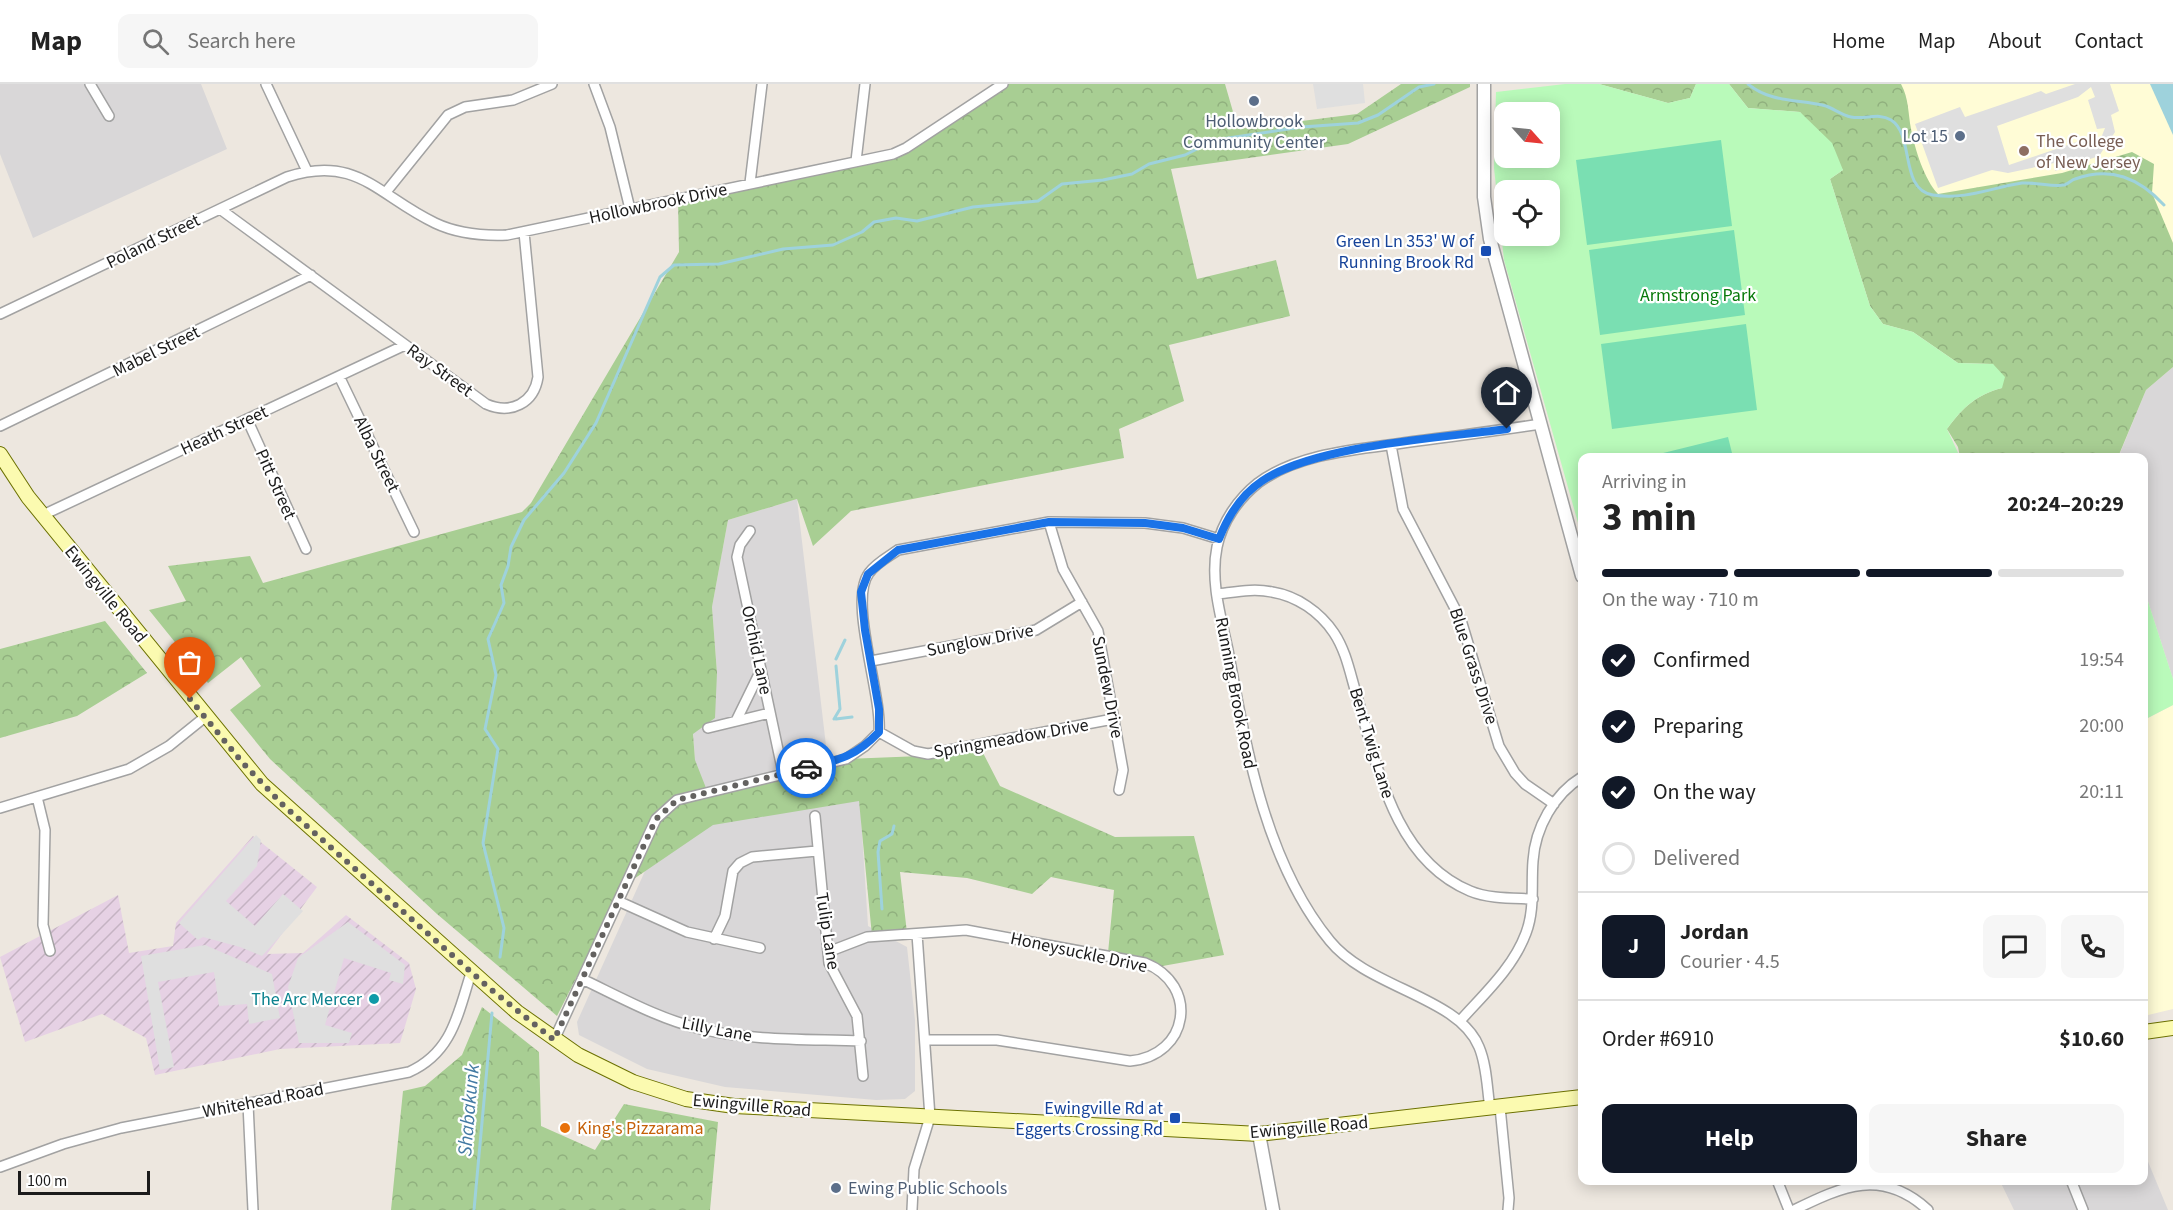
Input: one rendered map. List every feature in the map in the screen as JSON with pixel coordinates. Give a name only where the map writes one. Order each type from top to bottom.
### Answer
[{"type":"main road","name":"Ewingville Road","points":[[0,454],[24,492],[43,516],[242,762],[282,804],[471,973],[554,1040],[604,1069],[633,1082],[686,1099],[734,1106],[1259,1134],[1578,1098]]},
{"type":"main road","points":[[2148,1031],[2173,1028]]},
{"type":"street","points":[[90,84],[109,116]]},
{"type":"street","points":[[266,84],[307,171]]},
{"type":"street","points":[[386,192],[448,115],[465,107],[513,100],[552,84]]},
{"type":"street","points":[[594,84],[610,126],[630,209]]},
{"type":"street","points":[[750,183],[762,84]]},
{"type":"street","points":[[856,161],[865,84]]},
{"type":"street","name":"Hollowbrook Drive","points":[[307,171],[344,171],[370,181],[422,216],[454,230],[489,236],[524,232],[856,161],[906,148],[1003,84]]},
{"type":"street","points":[[1484,84],[1486,220],[1578,561]]},
{"type":"street","name":"Poland Street","points":[[0,314],[287,177],[307,171]]},
{"type":"street","name":"Ray Street","points":[[220,209],[494,408],[512,408],[528,400],[537,385],[524,232]]},
{"type":"street","name":"Mabel Street","points":[[0,426],[311,275]]},
{"type":"street","name":"Heath Street","points":[[43,516],[405,345]]},
{"type":"street","name":"Alba Street","points":[[339,376],[414,532]]},
{"type":"street","name":"Pitt Street","points":[[247,419],[306,549]]},
{"type":"street","name":"Running Brook Road","points":[[1508,1210],[1509,1198],[1495,1108],[1479,1046],[1460,1021],[1356,966],[1330,941],[1305,901],[1274,837],[1251,770],[1217,594],[1215,563],[1219,539],[1239,502],[1261,481],[1275,472],[1336,454],[1541,424]]},
{"type":"street","name":"Blue Grass Drive","points":[[1391,445],[1403,509],[1461,620],[1499,746],[1515,773],[1554,804]]},
{"type":"street","points":[[554,1040],[656,819],[677,800],[846,759],[866,746],[879,732],[879,709],[861,592],[868,574],[882,561],[898,550],[1049,522],[1145,523],[1183,528],[1219,539]]},
{"type":"street","name":"Sundew Drive","points":[[1049,522],[1063,569],[1098,631],[1124,770],[1119,790]]},
{"type":"street","name":"Orchid Lane","points":[[750,531],[740,545],[737,557],[783,773]]},
{"type":"street","name":"Bent Twig Lane","points":[[1217,594],[1271,592],[1300,602],[1324,620],[1334,633],[1346,660],[1385,792],[1414,844],[1444,875],[1472,892],[1533,899]]},
{"type":"street","name":"Sunglow Drive","points":[[872,661],[1035,630],[1082,603]]},
{"type":"street","points":[[736,721],[761,669]]},
{"type":"street","points":[[708,728],[770,713]]},
{"type":"street","points":[[0,808],[129,769],[169,746],[205,717]]},
{"type":"street","name":"Springmeadow Drive","points":[[879,732],[913,751],[928,754],[1113,719]]},
{"type":"street","points":[[1460,1021],[1511,962],[1526,932],[1533,899],[1535,845],[1546,816],[1554,804],[1578,781]]},
{"type":"street","points":[[37,797],[46,846],[43,925],[50,951]]},
{"type":"street","name":"Tulip Lane","points":[[815,816],[828,952],[832,972],[857,1016],[861,1041],[862,1076]]},
{"type":"street","points":[[714,939],[725,916],[733,871],[740,863],[752,857],[817,851]]},
{"type":"street","points":[[618,902],[687,932],[760,948]]},
{"type":"street","name":"Honeysuckle Drive","points":[[828,952],[867,937],[966,930],[1145,963],[1163,972],[1170,980],[1176,989],[1181,1009],[1178,1029],[1173,1039],[1158,1053],[1140,1060],[1130,1061],[982,1039],[927,1040]]},
{"type":"street","points":[[912,1210],[914,1169],[930,1117],[927,1040],[917,934]]},
{"type":"street","name":"Whitehead Road","points":[[0,1167],[106,1131],[405,1073],[430,1060],[448,1041],[471,973]]},
{"type":"street","name":"Lilly Lane","points":[[582,979],[657,1014],[700,1029],[754,1038],[861,1041]]},
{"type":"street","points":[[248,1104],[254,1210]]},
{"type":"street","points":[[1259,1134],[1273,1210]]},
{"type":"street","points":[[1779,1185],[1789,1210]]},
{"type":"street","points":[[1794,1210],[1842,1187],[1859,1185]]},
{"type":"street","points":[[1873,1185],[1895,1189],[1928,1210]]},
{"type":"street","points":[[2073,1185],[2083,1210]]},
{"type":"shaded area","points":[[0,84],[201,84],[227,149],[33,238],[0,154]]},
{"type":"shaded area","points":[[1313,84],[1363,84],[1365,103],[1317,109]]},
{"type":"shaded area","name":"The College of New Jersey","points":[[1809,84],[2173,84],[2173,252],[1940,218]]},
{"type":"shaded area","name":"Lot 15","points":[[2075,84],[2110,84],[2119,111],[2111,115],[2115,132],[2099,156],[2055,171],[2059,162],[2008,173],[1992,170],[1938,188],[1915,124],[1960,107],[1965,117],[2041,91],[2046,94]],"holes":[[[2091,87],[2095,97],[2088,100],[2097,129],[2105,128],[2101,138],[2097,140],[2091,137],[2009,165],[1997,126],[2078,97]]]},
{"type":"shaded area","points":[[2173,367],[2173,679],[2148,601],[2148,453],[2120,453],[2146,390]]},
{"type":"shaded area","points":[[797,499],[827,754],[860,801],[868,926],[907,947],[915,1020],[915,1091],[905,1099],[876,1100],[725,1087],[647,1069],[579,1035],[577,1022],[695,760],[693,733],[717,672],[712,607],[728,520]]},
{"type":"shaded area","points":[[2173,705],[2173,1009],[2148,1015],[2148,718]]},
{"type":"shaded area","points":[[256,835],[261,840],[257,866],[226,901],[255,926],[283,894],[303,911],[262,956],[240,947],[203,937],[198,940],[179,923]]},
{"type":"shaded area","points":[[253,836],[317,887],[267,954],[303,953],[346,915],[409,963],[416,989],[400,1043],[280,1049],[155,1075],[146,1038],[102,1014],[25,1042],[0,957],[118,895],[129,953],[173,946],[176,923]]},
{"type":"shaded area","points":[[348,922],[405,965],[403,984],[389,980],[391,973],[344,958],[325,1025],[352,1033],[349,1043],[299,1043],[288,987],[298,958]]},
{"type":"shaded area","points":[[205,945],[272,974],[280,1018],[249,1024],[247,1004],[219,1006],[214,972],[158,982],[174,1067],[160,1070],[141,956]]},
{"type":"shaded area","points":[[2148,1162],[2168,1210],[2014,1210],[2002,1185],[2148,1185]]},
{"type":"green space","points":[[1001,84],[1225,84],[1238,129],[1357,114],[1401,84],[1470,84],[1470,87],[1348,144],[1171,169],[1197,279],[1276,260],[1290,316],[1169,345],[1184,401],[1119,429],[1124,458],[851,511],[813,546],[797,499],[728,520],[712,607],[717,673],[715,718],[693,734],[695,760],[708,793],[846,759],[921,756],[981,749],[1000,786],[1115,837],[1194,836],[1224,955],[1157,967],[1108,953],[1114,890],[1051,877],[1032,894],[967,878],[900,872],[907,933],[872,936],[859,801],[713,825],[622,887],[557,1016],[437,914],[270,759],[230,710],[261,686],[241,657],[208,683],[149,610],[186,601],[168,566],[250,556],[263,583],[522,512],[531,503],[679,252],[678,200],[895,153]]},
{"type":"green space","name":"Armstrong Park","points":[[1565,84],[1599,84],[1668,103],[1690,98],[1696,84],[1729,84],[1748,108],[1800,112],[1832,143],[1843,170],[1830,179],[1870,306],[1883,324],[1913,332],[1958,363],[1993,364],[2005,377],[2002,388],[1985,394],[1971,403],[1947,429],[1958,453],[1578,453],[1578,523],[1504,260],[1502,246],[1560,246],[1560,180],[1495,180],[1494,168],[1560,168],[1560,102],[1496,102],[1496,92]]},
{"type":"green space","points":[[1599,84],[1696,84],[1690,98],[1668,103]]},
{"type":"green space","points":[[1729,84],[1901,84],[1924,172],[1938,194],[2062,173],[2132,152],[2154,164],[2152,193],[2173,243],[2173,367],[2146,390],[2120,453],[1959,453],[1947,429],[1971,403],[1985,394],[2002,388],[1993,364],[1958,363],[1913,332],[1883,324],[1870,306],[1830,179],[1843,170],[1800,112],[1748,108]]},
{"type":"green space","points":[[1721,140],[1732,226],[1587,245],[1576,160]]},
{"type":"green space","points":[[1734,230],[1745,315],[1600,335],[1589,250]]},
{"type":"green space","points":[[1746,324],[1757,410],[1612,429],[1601,344]]},
{"type":"green space","points":[[1728,437],[1732,453],[1663,453]]},
{"type":"green space","points":[[2148,601],[2173,679],[2173,705],[2148,718]]},
{"type":"green space","points":[[105,621],[147,673],[77,716],[0,738],[0,649]]},
{"type":"green space","points":[[482,1007],[539,1052],[541,1126],[595,1150],[624,1104],[718,1122],[710,1210],[391,1210],[403,1091],[425,1086],[462,1055]]},
{"type":"water","points":[[2150,84],[2173,84],[2173,135]]},
{"type":"waterway","points":[[500,957],[504,928],[483,843],[498,749],[485,729],[496,675],[488,639],[504,603],[501,585],[508,566],[511,547],[524,520],[564,473],[596,423],[660,277],[674,265],[719,264],[783,249],[833,245],[862,232],[874,222],[896,218],[917,221],[973,207],[1038,201],[1062,184],[1103,180],[1132,174],[1149,164],[1185,155],[1215,140],[1302,127],[1358,123],[1378,115],[1419,87],[1434,84]]},
{"type":"waterway","points":[[1748,84],[1775,97],[1826,106],[1851,117],[1876,116],[1891,120],[1903,137],[1915,183],[1922,191],[1933,195],[1967,195],[2022,183],[2063,185],[2088,175],[2112,174],[2134,181],[2164,205]]},
{"type":"waterway","points":[[836,659],[845,640]]},
{"type":"waterway","points":[[834,719],[840,709],[836,666]]},
{"type":"waterway","points":[[836,719],[852,717]]},
{"type":"waterway","points":[[882,909],[878,852],[880,841],[892,834],[894,826]]},
{"type":"waterway","name":"Shabakunk","points":[[474,1210],[492,1013]]},
{"type":"way so far","points":[[190,699],[242,762],[282,804],[488,987],[554,1040],[656,819],[677,800],[806,768]]},
{"type":"place","name":"Hollowbrook Community Center","points":[[1254,101]]},
{"type":"place","name":"Lot 15","points":[[1960,136]]},
{"type":"place","name":"The College of New Jersey","points":[[2024,151]]},
{"type":"place","name":"Green Ln 353' W of Running Brook Rd","points":[[1486,251]]},
{"type":"place","name":"The Arc Mercer","points":[[374,999]]},
{"type":"place","name":"Ewingville Rd at Eggerts Crossing Rd","points":[[1175,1118]]},
{"type":"place","name":"King's Pizzarama","points":[[565,1128]]},
{"type":"place","name":"Ewing Public Schools","points":[[836,1188]]},
{"type":"route","points":[[806,768],[846,759],[866,746],[879,732],[879,709],[865,630],[861,592],[868,574],[898,550],[1049,522],[1145,523],[1183,528],[1219,539],[1230,514],[1239,502],[1249,491],[1275,472],[1312,460],[1360,449],[1507,429]]}]
